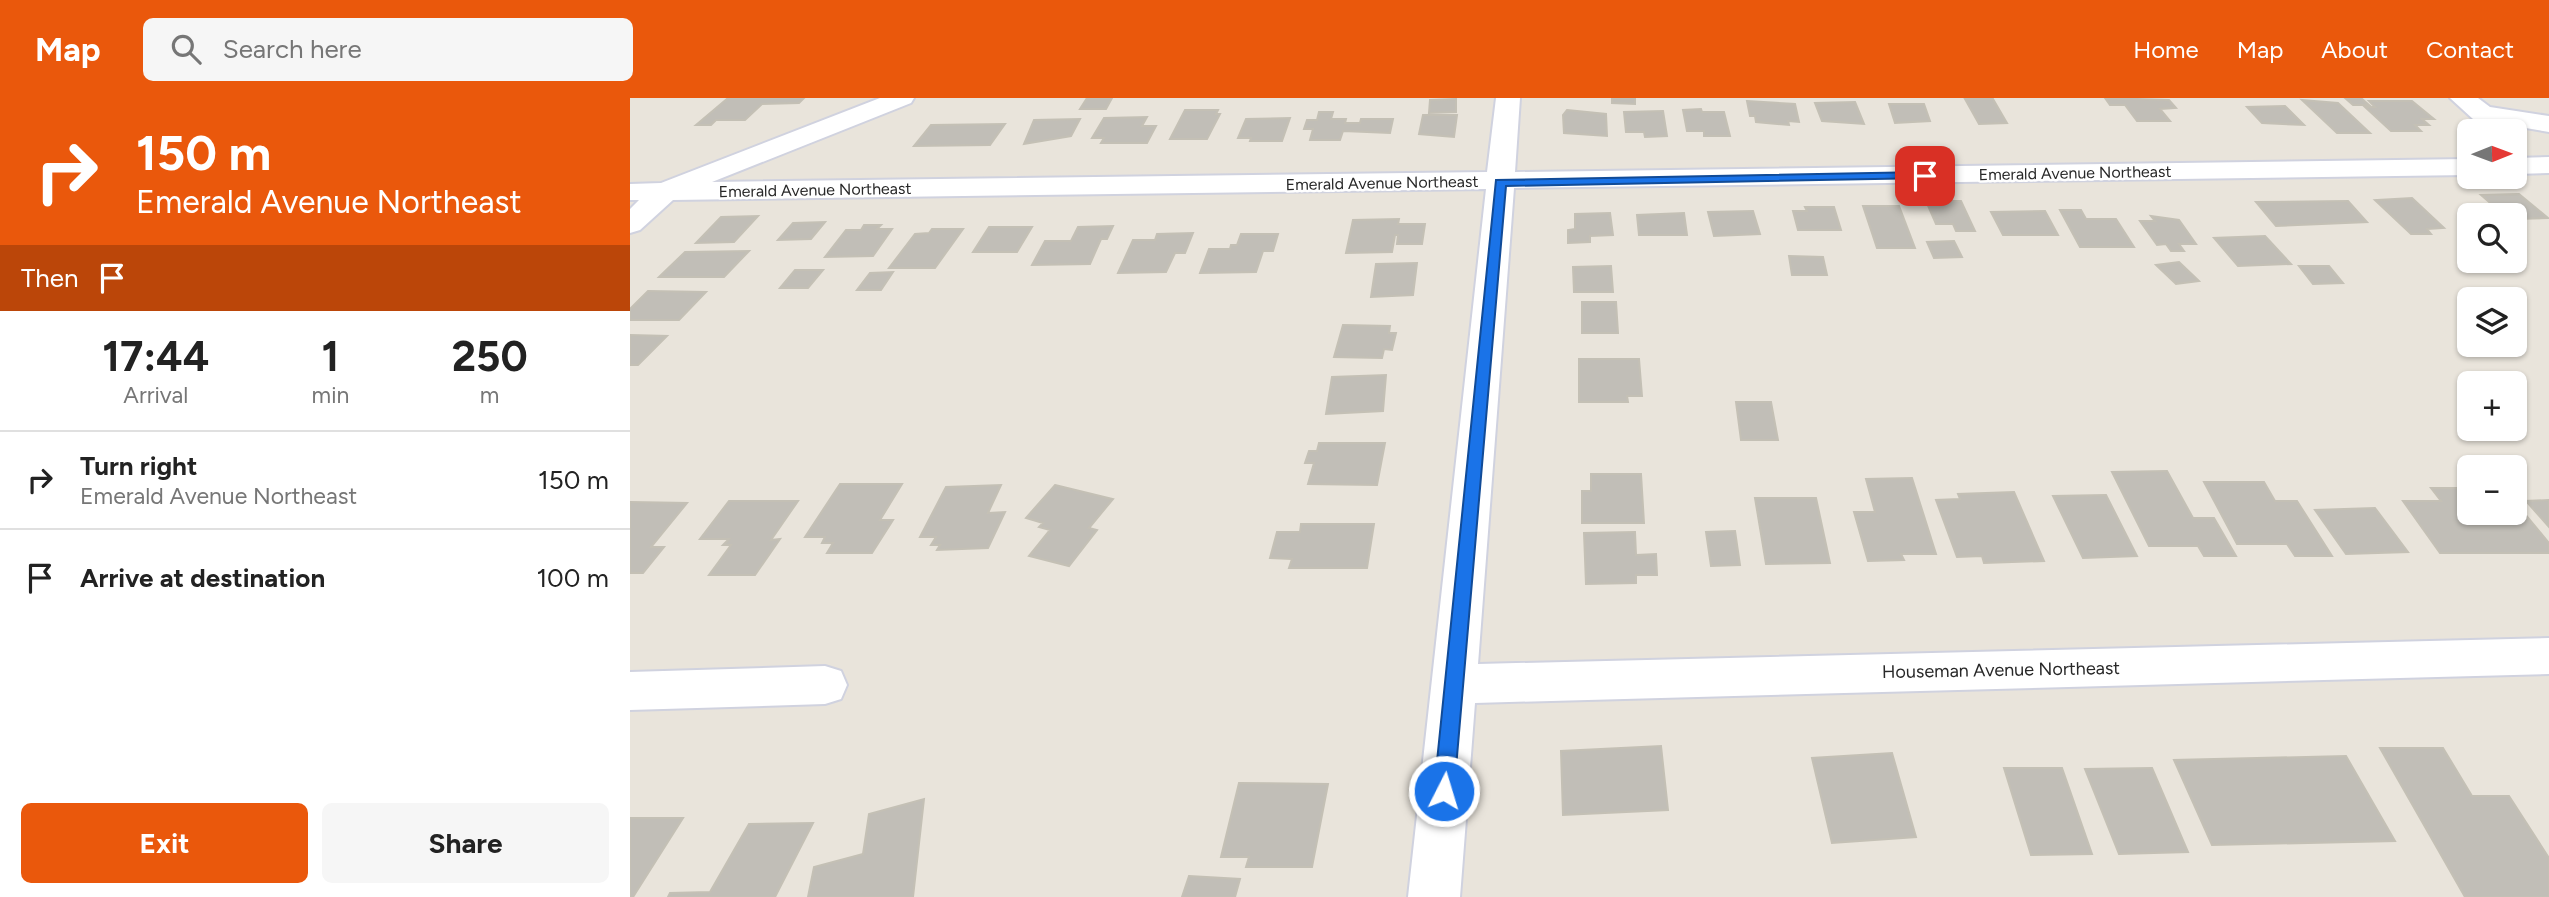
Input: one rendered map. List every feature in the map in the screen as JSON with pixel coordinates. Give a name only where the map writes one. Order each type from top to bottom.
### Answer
[{"type":"street","points":[[630,224],[666,191],[902,98]]},
{"type":"street","points":[[1434,897],[1508,98]]},
{"type":"street","points":[[2462,98],[2482,114],[2549,124]]},
{"type":"street","points":[[2533,98],[2549,110]]},
{"type":"street","points":[[2527,166],[2549,165]]},
{"type":"street","name":"Emerald Avenue Northeast","points":[[630,192],[2457,167]]},
{"type":"street","name":"Houseman Avenue Northeast","points":[[1454,684],[2549,656]]},
{"type":"street","points":[[630,691],[825,685]]},
{"type":"building","points":[[728,98],[804,98],[799,103],[762,104],[745,120],[716,120],[711,125],[696,125]]},
{"type":"building","points":[[1087,98],[1112,98],[1106,109],[1080,109]]},
{"type":"building","points":[[1612,98],[1635,98],[1635,104],[1612,103]]},
{"type":"building","points":[[2105,98],[2169,100],[2176,108],[2160,109],[2170,121],[2137,121],[2125,105],[2110,105]]},
{"type":"building","points":[[2345,98],[2361,98],[2369,105],[2353,105]]},
{"type":"building","points":[[1456,99],[1456,112],[1429,113],[1430,100]]},
{"type":"building","points":[[1965,99],[1993,99],[2007,123],[1979,124]]},
{"type":"building","points":[[2302,100],[2338,103],[2370,133],[2337,133]]},
{"type":"building","points":[[1747,101],[1795,104],[1799,122],[1788,121],[1789,125],[1756,122],[1755,116],[1750,116]]},
{"type":"building","points":[[2369,101],[2412,101],[2434,119],[2422,119],[2429,125],[2415,125],[2421,131],[2391,131],[2365,107],[2375,107]]},
{"type":"building","points":[[1855,102],[1864,124],[1822,121],[1815,103]]},
{"type":"building","points":[[1889,104],[1924,104],[1930,121],[1895,123]]},
{"type":"building","points":[[2285,106],[2304,125],[2262,123],[2247,107]]},
{"type":"building","points":[[1701,109],[1702,112],[1724,112],[1730,136],[1704,136],[1704,131],[1687,131],[1683,110]]},
{"type":"building","points":[[1185,110],[1218,110],[1216,114],[1220,114],[1207,139],[1170,139]]},
{"type":"building","points":[[1567,110],[1606,114],[1607,136],[1564,133],[1563,115]]},
{"type":"building","points":[[1663,111],[1667,136],[1645,137],[1644,132],[1626,132],[1624,112]]},
{"type":"building","points":[[1319,112],[1333,112],[1331,119],[1346,119],[1345,123],[1360,123],[1361,119],[1393,119],[1390,133],[1343,131],[1340,140],[1310,140],[1313,129],[1304,129],[1307,120],[1317,120]]},
{"type":"building","points":[[1423,115],[1457,115],[1454,137],[1419,134]]},
{"type":"building","points":[[1147,117],[1142,126],[1156,126],[1147,143],[1101,143],[1104,138],[1092,138],[1104,118]]},
{"type":"building","points":[[1290,118],[1282,141],[1250,141],[1251,138],[1238,138],[1246,119]]},
{"type":"building","points":[[1080,119],[1071,136],[1024,144],[1034,120]]},
{"type":"building","points":[[1005,124],[990,145],[914,146],[931,125]]},
{"type":"building","points":[[2519,194],[2548,218],[2527,219],[2527,203],[2490,203],[2481,195]]},
{"type":"building","points":[[2412,198],[2444,228],[2427,229],[2431,234],[2411,234],[2375,200]]},
{"type":"building","points":[[1926,201],[1961,201],[1975,231],[1956,231],[1953,224],[1936,224]]},
{"type":"building","points":[[2348,201],[2367,222],[2276,226],[2256,202]]},
{"type":"building","points":[[1863,206],[1899,206],[1915,248],[1877,248]]},
{"type":"building","points":[[1805,207],[1834,207],[1841,230],[1798,230],[1793,211],[1807,211]]},
{"type":"building","points":[[2060,210],[2081,210],[2086,219],[2116,219],[2134,247],[2080,247]]},
{"type":"building","points":[[1753,211],[1760,234],[1714,236],[1708,212]]},
{"type":"building","points":[[2045,211],[2058,235],[2003,235],[1991,212]]},
{"type":"building","points":[[1610,213],[1613,235],[1590,236],[1590,242],[1568,243],[1568,230],[1575,229],[1575,214]]},
{"type":"building","points":[[1684,213],[1687,235],[1639,235],[1637,215]]},
{"type":"building","points":[[758,216],[734,242],[696,243],[721,217]]},
{"type":"building","points":[[2151,216],[2179,220],[2196,244],[2179,244],[2184,251],[2171,251],[2166,244],[2157,245],[2140,221],[2155,221]]},
{"type":"building","points":[[1399,219],[1398,224],[1425,224],[1422,244],[1397,244],[1398,235],[1395,235],[1392,252],[1346,253],[1353,220]]},
{"type":"building","points":[[825,222],[811,239],[778,240],[793,223]]},
{"type":"building","points":[[864,225],[881,225],[877,229],[892,229],[873,256],[825,257],[846,230],[861,230]]},
{"type":"building","points":[[1113,226],[1107,239],[1101,239],[1090,264],[1032,265],[1045,241],[1071,241],[1078,227]]},
{"type":"building","points":[[989,227],[1032,227],[1017,252],[973,252]]},
{"type":"building","points":[[932,229],[963,229],[935,268],[889,268],[915,234],[929,233]]},
{"type":"building","points":[[1193,233],[1185,253],[1175,253],[1166,272],[1118,273],[1133,240],[1155,240],[1157,234]]},
{"type":"building","points":[[1241,234],[1278,234],[1273,251],[1263,251],[1256,272],[1200,273],[1209,249],[1230,249],[1231,245],[1237,245]]},
{"type":"building","points":[[2265,236],[2291,264],[2238,266],[2214,238]]},
{"type":"building","points":[[1954,241],[1962,257],[1934,258],[1927,242]]},
{"type":"building","points":[[749,251],[724,277],[659,277],[685,252]]},
{"type":"building","points":[[1789,256],[1823,257],[1827,275],[1792,275]]},
{"type":"building","points":[[2179,262],[2199,281],[2176,284],[2156,265]]},
{"type":"building","points":[[1417,263],[1413,295],[1371,297],[1376,264]]},
{"type":"building","points":[[1611,266],[1613,292],[1574,292],[1573,267]]},
{"type":"building","points":[[2299,266],[2329,266],[2343,283],[2313,284]]},
{"type":"building","points":[[795,270],[823,270],[808,288],[780,288]]},
{"type":"building","points":[[893,272],[881,290],[857,290],[870,273]]},
{"type":"building","points":[[648,291],[706,292],[679,320],[630,320],[630,309]]},
{"type":"building","points":[[1582,302],[1616,302],[1618,333],[1582,333]]},
{"type":"building","points":[[1343,325],[1390,326],[1389,333],[1396,333],[1392,350],[1384,349],[1382,358],[1334,357]]},
{"type":"building","points":[[630,335],[667,336],[638,365],[630,365]]},
{"type":"building","points":[[1579,359],[1639,359],[1642,396],[1627,396],[1628,402],[1579,402]]},
{"type":"building","points":[[1386,375],[1383,411],[1326,414],[1332,377]]},
{"type":"building","points":[[1736,402],[1771,402],[1778,440],[1741,440]]},
{"type":"building","points":[[1319,443],[1385,443],[1377,485],[1308,484],[1314,463],[1305,463],[1309,451],[1317,451]]},
{"type":"building","points":[[2167,471],[2193,518],[2214,518],[2236,556],[2204,556],[2198,546],[2149,546],[2112,472]]},
{"type":"building","points":[[1591,474],[1641,474],[1644,523],[1582,523],[1582,491],[1591,491]]},
{"type":"building","points":[[1912,478],[1936,554],[1901,554],[1904,560],[1868,561],[1854,512],[1875,512],[1866,479]]},
{"type":"building","points":[[2204,482],[2264,482],[2275,501],[2297,501],[2332,556],[2295,556],[2287,544],[2237,544]]},
{"type":"building","points":[[840,484],[902,484],[880,520],[893,520],[872,553],[827,553],[833,543],[822,543],[825,537],[805,537]]},
{"type":"building","points":[[1001,485],[988,513],[1005,512],[988,548],[937,550],[940,545],[931,545],[936,537],[920,537],[946,487]]},
{"type":"building","points":[[1055,485],[1113,499],[1089,528],[1097,530],[1069,566],[1029,556],[1050,530],[1039,527],[1043,523],[1026,518]]},
{"type":"building","points":[[2431,488],[2457,488],[2457,525],[2527,525],[2527,516],[2549,543],[2549,553],[2440,553],[2403,501],[2441,501]]},
{"type":"building","points":[[2014,492],[2044,561],[1984,563],[1982,556],[1957,557],[1936,500],[1960,499],[1958,494]]},
{"type":"building","points":[[2106,495],[2137,556],[2083,558],[2053,496]]},
{"type":"building","points":[[1755,498],[1816,498],[1830,563],[1766,564]]},
{"type":"building","points":[[2549,500],[2549,527],[2527,502]]},
{"type":"building","points":[[729,501],[798,501],[771,540],[780,539],[755,575],[709,575],[731,545],[723,545],[729,539],[700,539]]},
{"type":"building","points":[[630,502],[687,503],[651,547],[664,547],[643,573],[630,573]]},
{"type":"building","points":[[2375,508],[2408,552],[2346,554],[2315,510]]},
{"type":"building","points":[[1301,524],[1374,524],[1367,568],[1289,568],[1292,559],[1270,558],[1277,532],[1300,532]]},
{"type":"building","points":[[1735,531],[1740,565],[1711,566],[1706,532]]},
{"type":"building","points":[[1635,532],[1636,555],[1656,554],[1657,575],[1636,575],[1636,583],[1586,584],[1584,533]]},
{"type":"building","points":[[1661,746],[1668,810],[1563,815],[1561,751]]},
{"type":"building","points":[[2380,748],[2443,748],[2472,796],[2509,796],[2549,858],[2549,897],[2465,897]]},
{"type":"building","points":[[1892,753],[1916,837],[1832,843],[1812,758]]},
{"type":"building","points":[[2346,756],[2395,841],[2212,845],[2174,760]]},
{"type":"building","points":[[2004,768],[2062,768],[2092,854],[2031,855]]},
{"type":"building","points":[[2152,768],[2188,852],[2119,854],[2085,769]]},
{"type":"building","points":[[1239,783],[1328,784],[1312,867],[1246,867],[1249,857],[1221,857]]},
{"type":"building","points":[[924,799],[913,897],[808,897],[814,867],[863,854],[869,814]]},
{"type":"building","points":[[630,818],[683,818],[633,897],[630,897]]},
{"type":"building","points":[[813,823],[775,897],[668,897],[670,893],[710,892],[749,824]]},
{"type":"building","points":[[1189,876],[1240,879],[1235,897],[1182,897]]},
{"type":"route","points":[[1444,791],[1500,182],[1925,176]]}]
